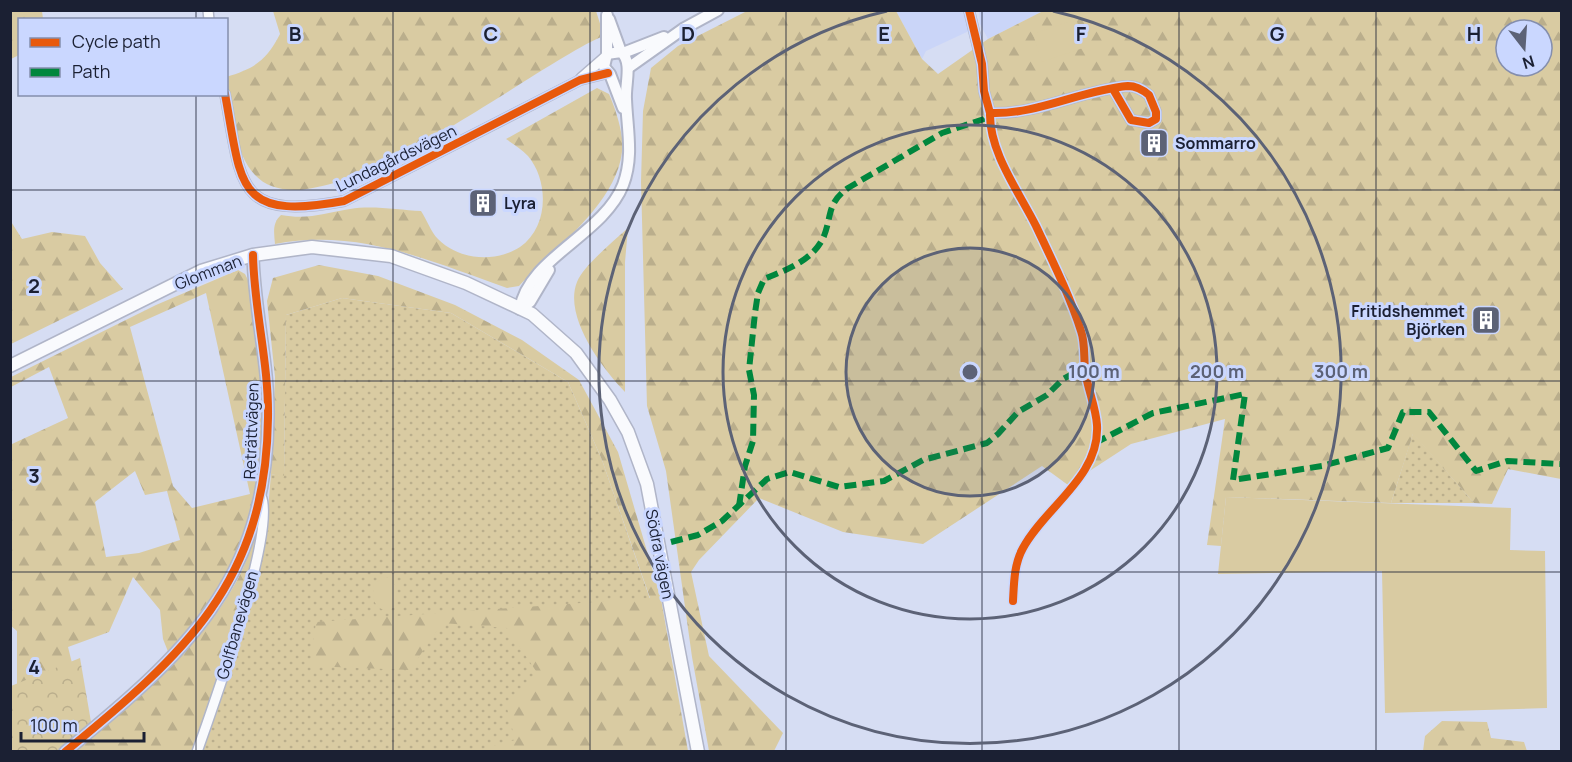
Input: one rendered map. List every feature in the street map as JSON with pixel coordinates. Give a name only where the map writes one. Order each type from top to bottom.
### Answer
[{"type":"main road","name":"Glomman","points":[[10,366],[201,271],[253,255],[312,247],[391,256],[466,283],[520,309]]},
{"type":"main road","name":"Södra vägen","points":[[520,309],[528,320],[587,369],[610,400],[628,432],[647,484],[698,752]]},
{"type":"street","points":[[606,56],[682,29],[718,10]]},
{"type":"street","points":[[969,10],[982,64],[984,91],[990,113],[1014,112],[1113,89],[1130,86],[1142,89],[1149,94],[1154,105],[1156,119],[1149,123],[1131,120],[1124,113],[1113,89]]},
{"type":"street","points":[[520,309],[522,296],[535,277],[595,224],[611,206],[622,186],[631,148],[626,116],[627,59],[607,13]]},
{"type":"street","points":[[607,13],[604,67],[626,116]]},
{"type":"street","points":[[609,74],[619,75],[682,29]]},
{"type":"street","name":"Lundagårdsvägen","points":[[580,80],[606,56]]},
{"type":"street","name":"Lundagårdsvägen","points":[[225,96],[241,177],[249,190],[273,206],[310,207],[344,201],[580,80],[609,74]]},
{"type":"street","name":"Reträttvägen","points":[[65,752],[156,672],[201,625],[231,577],[252,529],[261,496],[267,438],[267,388],[253,255]]},
{"type":"street","name":"Golfbanevägen","points":[[197,752],[244,610],[263,527],[265,505],[261,496]]},
{"type":"shaded area","points":[[896,11],[964,11],[969,31],[926,51],[922,59]]},
{"type":"shaded area","points":[[979,11],[1043,11],[988,39],[980,24]]},
{"type":"green space","points":[[11,10],[42,11],[43,18],[18,18],[18,56],[11,59]]},
{"type":"green space","points":[[273,11],[596,11],[604,36],[573,52],[428,140],[375,167],[326,185],[285,189],[255,175],[248,166],[238,145],[228,91],[228,76],[259,62],[270,51],[280,34]]},
{"type":"green space","points":[[747,11],[896,11],[922,59],[938,74],[988,39],[1043,11],[1561,11],[1561,479],[1508,469],[1492,504],[1474,503],[1413,434],[1391,503],[1226,497],[1221,546],[1207,545],[1225,419],[1131,444],[1068,485],[1042,466],[923,544],[843,532],[759,498],[699,560],[691,572],[709,656],[783,733],[774,751],[709,751],[692,657],[666,471],[647,406],[641,182],[643,111],[651,68],[678,46]]},
{"type":"green space","points":[[1076,19],[1086,47],[1042,62],[1033,34]]},
{"type":"green space","points":[[597,88],[609,94],[621,132],[621,159],[613,180],[586,220],[519,286],[507,288],[422,258],[365,244],[336,240],[306,240],[275,244],[275,225],[281,215],[308,216],[358,208],[376,208],[421,211],[438,239],[456,251],[467,255],[489,257],[510,252],[530,238],[541,216],[543,203],[540,178],[535,166],[528,156],[506,139]]},
{"type":"green space","points":[[10,220],[22,239],[52,232],[85,236],[100,263],[123,289],[11,344]]},
{"type":"green space","points":[[628,228],[625,262],[625,392],[606,370],[588,342],[580,326],[574,296],[577,282],[586,268]]},
{"type":"green space","points":[[319,265],[378,276],[455,305],[522,340],[579,380],[618,452],[661,599],[688,751],[479,750],[515,740],[507,708],[538,674],[507,628],[442,623],[410,670],[310,666],[316,622],[650,598],[602,460],[568,382],[451,313],[342,298],[286,315],[284,477],[271,474],[275,377],[267,301],[273,278]]},
{"type":"green space","points":[[238,270],[245,274],[251,286],[263,389],[258,502],[228,573],[207,607],[169,654],[163,639],[160,610],[133,577],[109,632],[68,647],[88,727],[56,751],[11,751],[17,690],[17,631],[10,625],[10,442],[12,444],[68,418],[49,367],[11,387],[11,377],[156,305]],"holes":[[[206,293],[250,494],[192,508],[173,486],[130,327]],[[135,471],[145,495],[167,491],[180,540],[139,553],[106,557],[95,502]]]},
{"type":"green space","points":[[342,298],[451,313],[568,382],[602,460],[650,599],[680,751],[193,752],[257,565],[267,522],[271,474],[284,476],[286,315]]},
{"type":"green space","points":[[1413,433],[1474,503],[1391,503]]},
{"type":"green space","points":[[1226,497],[1511,508],[1510,550],[1545,551],[1547,708],[1385,713],[1382,571],[1218,574]]},
{"type":"green space","points":[[262,511],[243,603],[193,751],[75,752],[163,675],[220,609],[244,567]]},
{"type":"green space","points":[[383,577],[391,578],[396,587],[397,604],[389,611],[377,605],[373,594],[374,585]]},
{"type":"green space","points":[[80,658],[91,722],[57,751],[11,751],[11,686]]},
{"type":"green space","points":[[1442,721],[1487,722],[1491,738],[1524,742],[1527,751],[1423,751],[1425,736]]},
{"type":"marked path","points":[[739,506],[745,466],[753,441],[754,395],[749,370],[758,293],[764,279],[798,263],[814,252],[824,236],[833,204],[848,188],[942,133],[984,119],[990,113]]},
{"type":"marked path","points":[[671,542],[698,535],[722,521],[767,479],[790,472],[839,487],[884,481],[923,460],[987,443],[1018,412],[1047,395],[1063,379],[1085,367]]},
{"type":"marked path","points":[[1095,443],[1153,413],[1245,394],[1233,480],[1322,466],[1388,448],[1403,412],[1429,412],[1476,471],[1507,461],[1560,464]]},
{"type":"cycle path","points":[[969,10],[982,64],[984,91],[990,113],[1025,110],[1093,92],[1128,86],[1149,95],[1156,112],[1156,119],[1149,123],[1131,120],[1113,89]]},
{"type":"cycle path","points":[[225,96],[235,152],[241,174],[250,190],[263,200],[282,206],[308,206],[344,201],[580,80],[608,73]]},
{"type":"cycle path","points":[[990,113],[994,142],[1000,157],[1036,226],[1077,318],[1083,336],[1086,376],[1097,425],[1096,444],[1081,476],[1033,533],[1020,554],[1015,574],[1013,601]]},
{"type":"cycle path","points":[[65,752],[147,682],[181,647],[210,610],[234,570],[252,526],[264,476],[268,418],[268,397],[253,255]]},
{"type":"place","name":"Sommarro","points":[[1154,143]]},
{"type":"place","name":"Lyra","points":[[483,203]]},
{"type":"place","name":"Fritidshemmet Björken","points":[[1486,320]]}]
